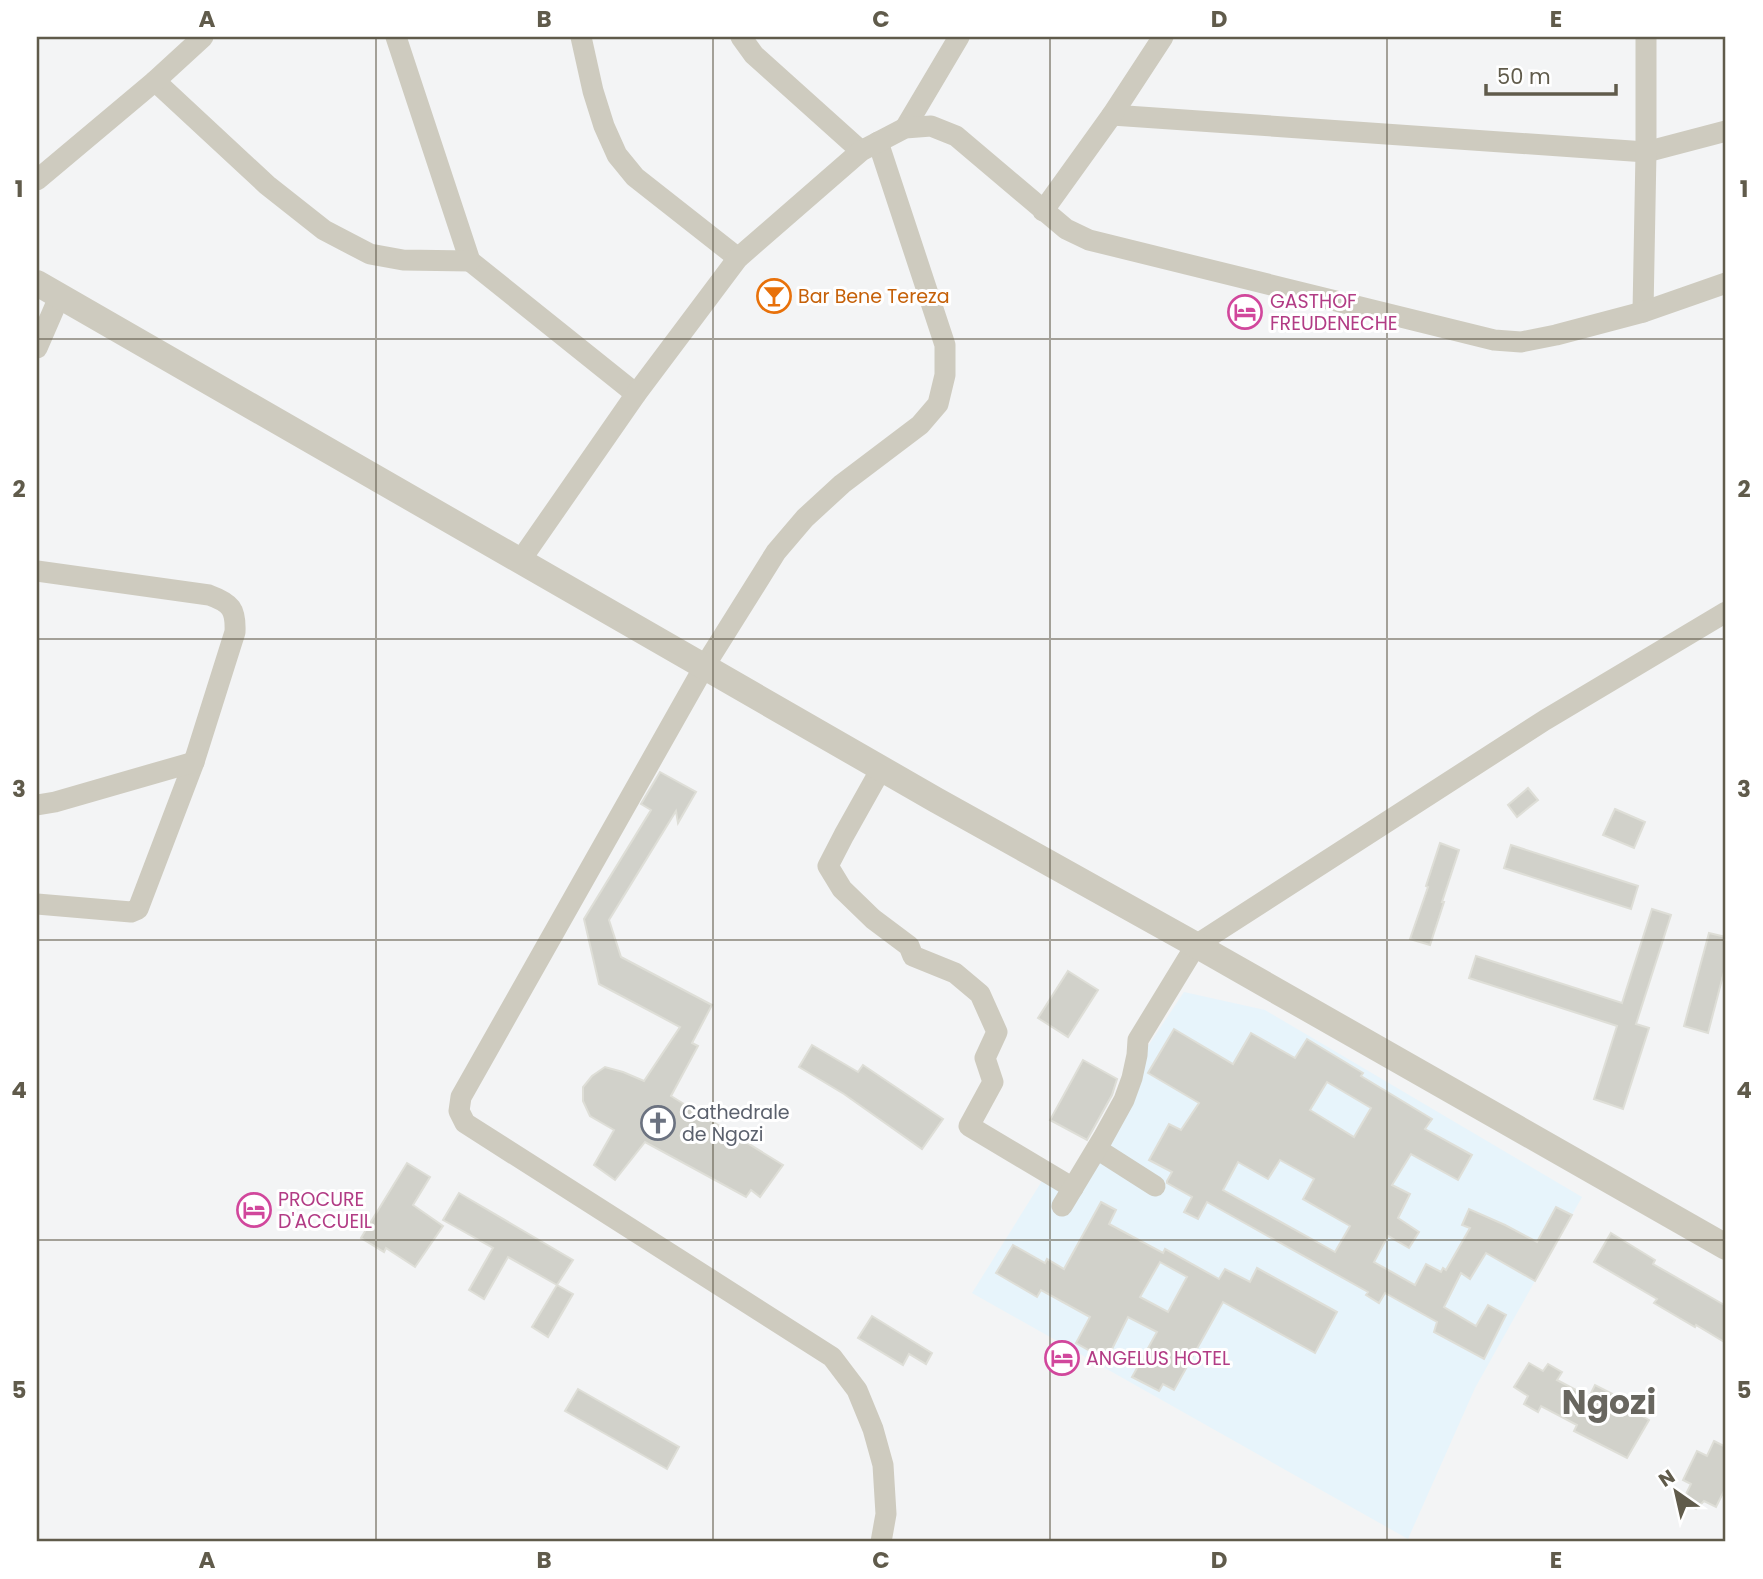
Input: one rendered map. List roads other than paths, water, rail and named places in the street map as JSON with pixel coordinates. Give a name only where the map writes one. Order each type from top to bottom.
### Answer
[{"type":"street","points":[[37,180],[203,37]]},
{"type":"street","points":[[396,37],[470,261],[636,394]]},
{"type":"street","points":[[581,37],[600,115],[617,155],[635,177],[738,258]]},
{"type":"street","points":[[741,37],[754,55],[870,147],[945,345],[945,375],[938,404],[920,425],[842,484],[805,518],[776,552],[704,667],[461,1097],[459,1111],[465,1123],[832,1357],[857,1390],[873,1429],[883,1465],[886,1514],[881,1542]]},
{"type":"street","points":[[905,128],[959,37]]},
{"type":"street","points":[[1043,212],[1163,37]]},
{"type":"street","points":[[1643,312],[1646,37]]},
{"type":"street","points":[[155,81],[267,185],[324,230],[370,254],[403,260],[470,261]]},
{"type":"street","points":[[1112,115],[1646,152],[1726,131]]},
{"type":"street","points":[[520,561],[636,394],[738,258],[870,147],[905,128],[932,126],[957,136],[1043,212],[1066,229],[1089,240],[1494,340],[1521,342],[1556,335],[1643,312],[1726,283]]},
{"type":"street","points":[[37,283],[881,769],[1726,1247]]},
{"type":"street","points":[[37,348],[60,295]]},
{"type":"street","points":[[37,571],[209,595],[232,608],[235,618],[234,632],[194,762],[138,909],[131,912],[37,904]]},
{"type":"street","points":[[881,769],[828,866],[842,890],[908,946],[913,956],[955,973],[979,994],[997,1032],[985,1058],[993,1082],[969,1126],[1067,1197],[1124,1100],[1134,1067],[1138,1040],[1196,945],[1545,720],[1726,612]]},
{"type":"street","points":[[37,805],[194,762]]},
{"type":"street","points":[[1097,1149],[1155,1186]]},
{"type":"place","name":"Bar Bene Tereza","points":[[774,296]]},
{"type":"place","name":"GASTHOF FREUDENECHE","points":[[1245,312]]},
{"type":"place","name":"Cathedrale de Ngozi","points":[[658,1123]]},
{"type":"place","name":"PROCURE D'ACCUEIL","points":[[254,1210]]},
{"type":"place","name":"ANGELUS HOTEL","points":[[1062,1358]]},
{"type":"district","name":"Ngozi","points":[[1609,1402]]}]
